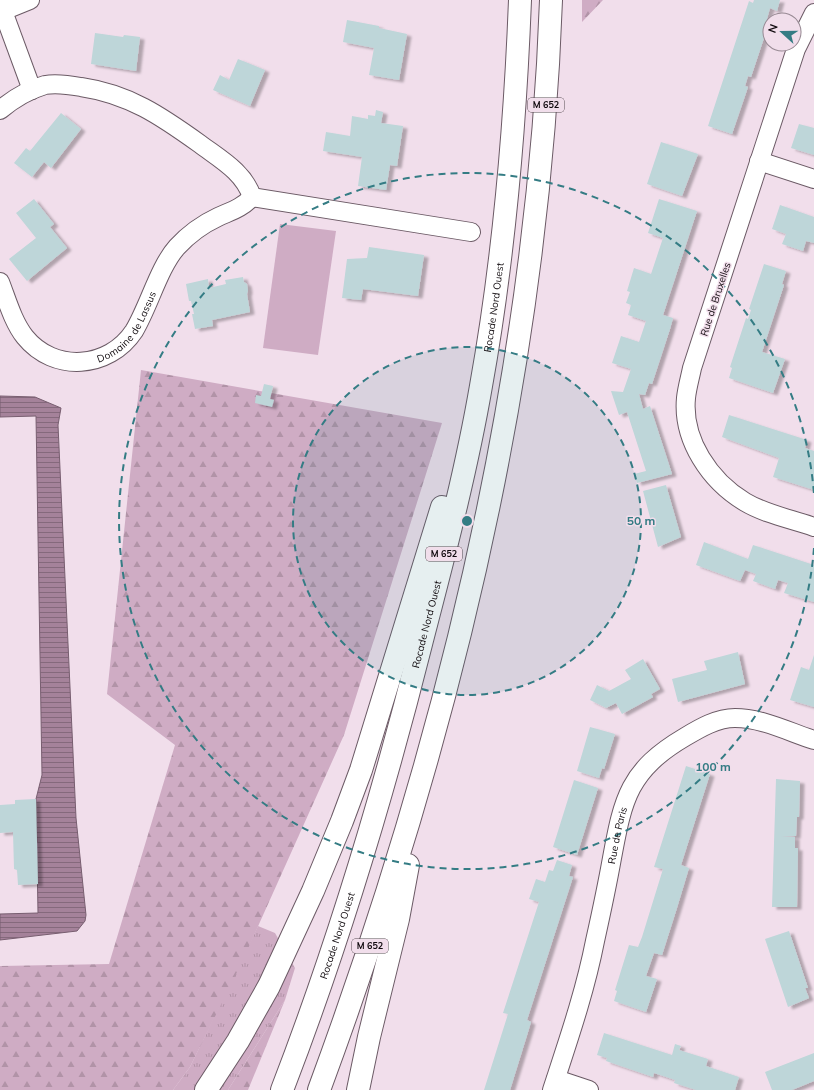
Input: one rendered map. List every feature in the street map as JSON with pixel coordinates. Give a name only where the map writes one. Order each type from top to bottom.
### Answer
[{"type":"highway","name":"Rocade Nord Ouest","points":[[282,1090],[341,921],[389,765],[447,540],[481,388],[491,325],[509,182],[517,81],[520,0]]},
{"type":"highway","name":"M 652","points":[[319,1090],[376,931],[416,801],[475,570],[493,483],[514,367],[529,263],[543,143],[550,0]]},
{"type":"highway","points":[[206,1090],[238,1040],[269,986],[310,898],[342,821],[361,770],[421,572],[481,388]]},
{"type":"highway","points":[[358,1090],[403,894],[416,801]]},
{"type":"street","points":[[30,0],[1,7],[32,90]]},
{"type":"street","name":"Rue de Bruxelles","points":[[814,13],[796,49],[692,368],[686,398],[686,412],[692,441],[708,469],[719,482],[745,502],[814,527]]},
{"type":"street","points":[[0,110],[16,98],[46,85],[72,85],[106,91],[142,106],[164,118],[229,166],[243,179],[252,197],[471,232]]},
{"type":"street","points":[[759,161],[814,179]]},
{"type":"street","name":"Domaine de Lassus","points":[[0,282],[17,324],[32,345],[54,358],[82,362],[95,360],[109,355],[119,348],[133,332],[168,261],[175,249],[187,236],[211,221],[242,207],[252,197]]},
{"type":"street","name":"Rue de Paris","points":[[554,1085],[588,972],[619,818],[628,793],[643,770],[665,749],[700,728],[724,719],[735,718],[760,722],[814,740]]},
{"type":"street","points":[[554,1085],[588,1090]]},
{"type":"green space","points":[[582,0],[603,0],[582,22]]},
{"type":"green space","points":[[280,224],[336,231],[318,355],[263,348]]},
{"type":"green space","points":[[141,370],[442,423],[344,735],[242,962],[190,1067],[173,1090],[0,1090],[0,966],[109,964],[175,745],[107,694]]},
{"type":"green space","points":[[258,926],[275,933],[295,968],[285,1000],[228,1090],[173,1090],[190,1067]]},
{"type":"green space","points":[[285,1000],[248,1090],[228,1090]]},
{"type":"shaded area","points":[[0,396],[35,397],[61,408],[58,425],[76,818],[86,915],[85,921],[77,931],[0,940],[0,914],[38,913],[36,799],[42,775],[36,416],[0,417]]},
{"type":"building","points":[[754,0],[780,0],[777,11],[770,8],[769,12],[762,12],[762,44],[751,77],[748,76],[745,86],[748,87],[732,134],[708,126],[749,1],[753,3]]},
{"type":"building","points":[[347,20],[379,26],[379,28],[407,34],[399,80],[369,75],[374,48],[343,42]]},
{"type":"building","points":[[95,33],[123,37],[124,35],[140,37],[136,71],[91,64]]},
{"type":"building","points":[[238,59],[265,70],[250,106],[213,90],[220,75],[229,80]]},
{"type":"building","points":[[376,110],[383,112],[381,123],[403,126],[397,166],[390,165],[386,190],[358,186],[362,157],[323,151],[326,132],[350,136],[352,116],[368,119],[368,115],[375,116]]},
{"type":"building","points":[[61,113],[81,129],[51,168],[44,162],[32,177],[14,163],[26,148],[30,151]]},
{"type":"building","points":[[799,124],[814,128],[814,155],[791,148]]},
{"type":"building","points":[[661,142],[698,154],[682,196],[647,184]]},
{"type":"building","points":[[34,199],[54,224],[50,227],[67,248],[27,281],[9,259],[36,238],[16,213]]},
{"type":"building","points":[[659,199],[697,211],[663,315],[673,318],[670,329],[652,384],[649,383],[645,395],[639,394],[643,409],[650,406],[672,474],[637,483],[634,474],[646,471],[627,412],[619,415],[611,391],[623,392],[631,369],[612,363],[621,336],[639,342],[646,321],[628,315],[631,305],[626,303],[630,292],[627,291],[634,268],[651,274],[663,238],[648,233]]},
{"type":"building","points":[[780,205],[814,217],[814,243],[806,241],[803,251],[782,244],[786,234],[772,229]]},
{"type":"building","points":[[369,247],[424,255],[418,296],[363,289],[361,300],[342,298],[347,259],[367,258]]},
{"type":"building","points":[[764,264],[786,271],[782,284],[784,285],[762,352],[785,359],[773,393],[729,378],[732,368],[730,367],[746,318],[748,319],[751,310],[749,309]]},
{"type":"building","points":[[243,277],[244,282],[247,284],[250,312],[212,320],[213,326],[195,329],[192,314],[194,314],[191,301],[189,301],[186,284],[208,279],[209,288],[226,284],[225,280]]},
{"type":"building","points":[[264,384],[273,386],[270,399],[274,400],[272,407],[255,403],[256,395],[261,396]]},
{"type":"building","points":[[729,415],[807,440],[805,448],[814,451],[814,490],[773,477],[779,458],[722,437]]},
{"type":"building","points":[[666,485],[681,537],[658,547],[643,491]]},
{"type":"building","points":[[704,542],[748,559],[753,545],[814,565],[814,602],[784,593],[788,583],[778,580],[775,589],[753,581],[756,574],[745,570],[740,581],[696,565]]},
{"type":"building","points":[[738,652],[745,684],[678,702],[672,679],[707,670],[704,661]]},
{"type":"building","points":[[814,655],[814,707],[790,700],[801,667],[809,670]]},
{"type":"building","points":[[643,659],[660,689],[651,694],[653,697],[622,714],[616,703],[606,708],[590,700],[597,685],[609,691],[631,679],[625,670]]},
{"type":"building","points":[[590,727],[615,734],[604,769],[602,768],[599,778],[577,771]]},
{"type":"building","points":[[686,766],[710,774],[681,865],[689,868],[676,911],[662,955],[654,953],[646,976],[657,979],[646,1012],[614,1001],[617,991],[615,990],[629,945],[638,947],[642,937],[663,869],[654,867]]},
{"type":"building","points":[[776,779],[800,781],[799,817],[797,817],[796,836],[781,836],[795,837],[795,848],[798,848],[797,907],[772,907]]},
{"type":"building","points":[[574,780],[598,788],[577,855],[553,847]]},
{"type":"building","points":[[36,799],[38,884],[18,885],[17,870],[14,869],[13,832],[0,833],[0,805],[15,804],[15,800]]},
{"type":"building","points":[[557,860],[572,865],[569,876],[573,877],[527,1020],[531,1022],[510,1090],[484,1090],[508,1014],[503,1013],[539,902],[529,899],[536,879],[545,882],[549,870],[553,871]]},
{"type":"building","points":[[789,931],[808,988],[805,988],[809,998],[788,1007],[765,939]]},
{"type":"building","points":[[604,1033],[672,1055],[675,1044],[681,1046],[679,1050],[708,1059],[706,1066],[739,1077],[735,1090],[696,1090],[674,1083],[675,1080],[654,1073],[653,1077],[606,1061],[607,1058],[597,1055]]},
{"type":"building","points":[[814,1053],[814,1081],[792,1090],[772,1090],[765,1072]]}]
